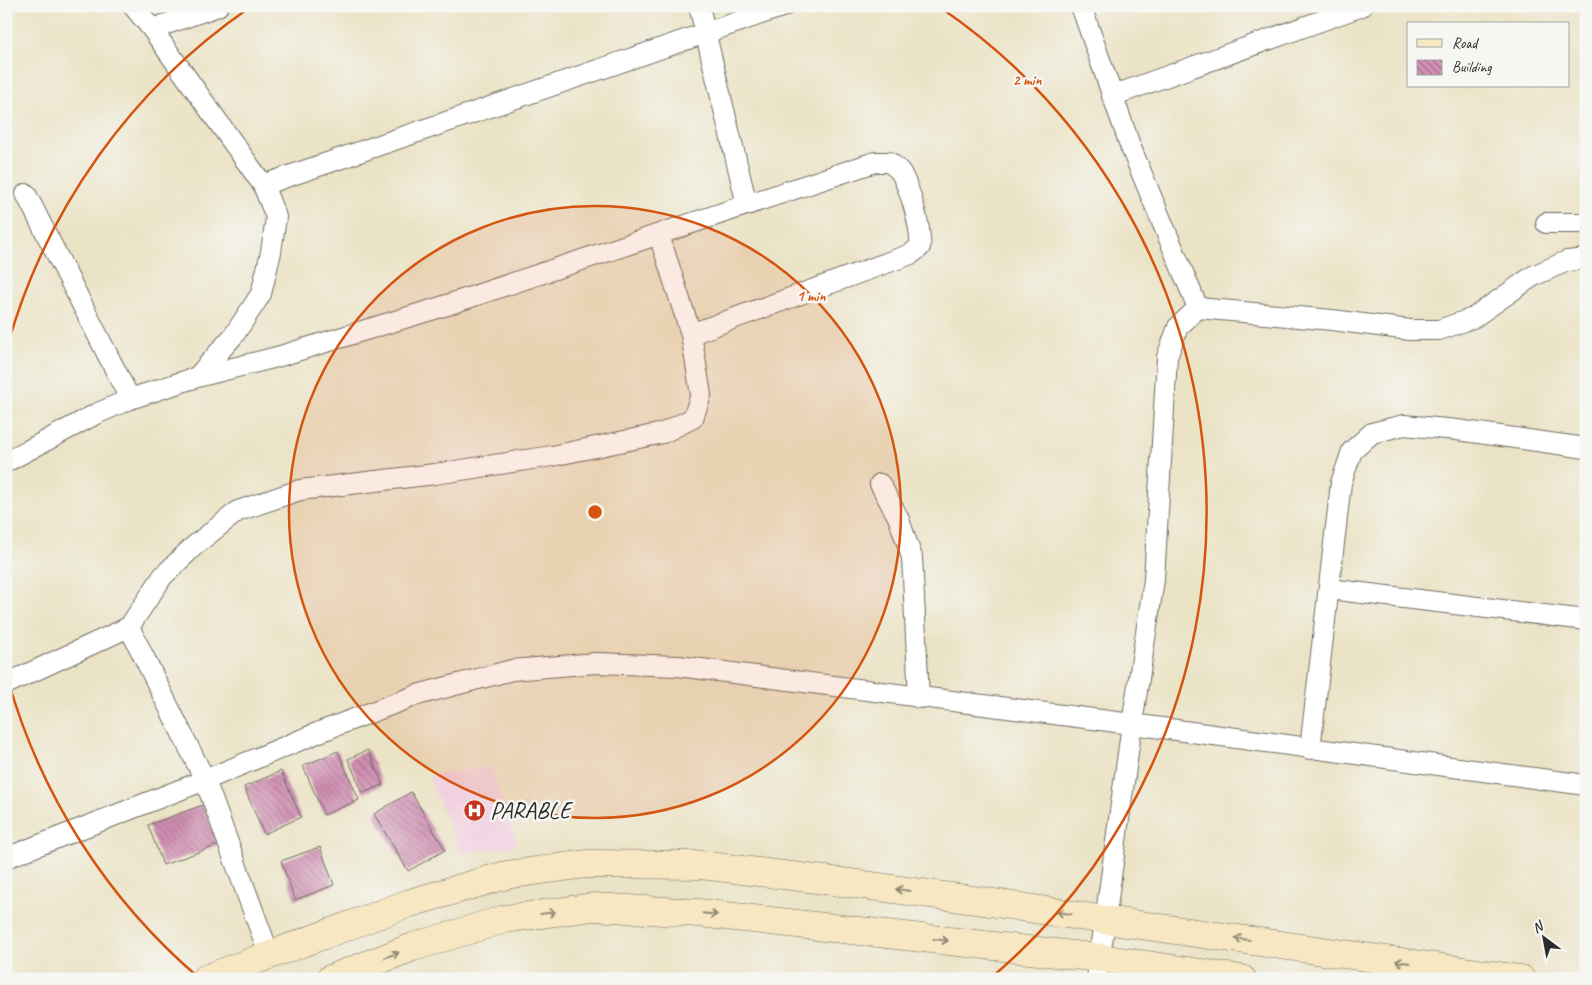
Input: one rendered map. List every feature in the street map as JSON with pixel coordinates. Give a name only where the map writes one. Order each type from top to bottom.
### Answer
[{"type":"street","points":[[133,6],[152,29],[262,184],[276,217],[271,252],[261,294],[234,335],[197,376]]},
{"type":"street","points":[[152,29],[218,6]]},
{"type":"street","points":[[699,6],[747,205]]},
{"type":"street","points":[[262,184],[784,6]]},
{"type":"street","points":[[1081,6],[1131,148],[1198,308]]},
{"type":"street","points":[[1112,96],[1362,6]]},
{"type":"street","points":[[6,462],[96,414],[130,399],[197,376],[277,357],[432,310],[875,162],[890,162],[900,171],[921,236],[920,247],[911,254],[691,334]]},
{"type":"street","points":[[26,194],[130,399]]},
{"type":"street","points":[[1546,224],[1586,223]]},
{"type":"street","points":[[6,684],[129,627],[163,576],[194,546],[238,512],[300,490],[435,474],[552,456],[663,433],[693,418],[701,395],[691,334],[659,234]]},
{"type":"street","points":[[1099,968],[1132,724],[1154,580],[1168,357],[1178,327],[1198,308],[1332,320],[1410,330],[1439,330],[1473,318],[1533,276],[1567,261],[1586,259]]},
{"type":"street","points":[[1310,749],[1342,483],[1352,451],[1372,432],[1404,425],[1457,430],[1586,448]]},
{"type":"street","points":[[880,484],[898,518],[912,557],[919,698]]},
{"type":"street","points":[[1329,589],[1586,620]]},
{"type":"street","points":[[129,627],[205,780],[268,954]]},
{"type":"street","points":[[6,858],[416,695],[512,670],[596,663],[678,666],[1586,785]]},
{"type":"street","points":[[205,979],[268,954],[410,903],[497,878],[586,864],[701,865],[989,902],[1520,979]]},
{"type":"street","points":[[330,979],[413,947],[505,919],[593,907],[699,913],[1099,968],[1242,979]]},
{"type":"shaded area","name":"PARABLE","points":[[491,766],[517,845],[461,854],[428,776]]},
{"type":"building","points":[[368,750],[383,785],[363,793],[348,759]]},
{"type":"building","points":[[338,751],[359,800],[324,815],[303,766]]},
{"type":"building","points":[[281,771],[301,817],[264,834],[244,787]]},
{"type":"building","points":[[411,792],[445,850],[408,871],[374,814]]},
{"type":"building","points":[[203,805],[218,845],[163,865],[148,825]]},
{"type":"building","points":[[320,847],[334,885],[295,900],[281,861]]},
{"type":"place","name":"PARABLE","points":[[474,810]]}]
